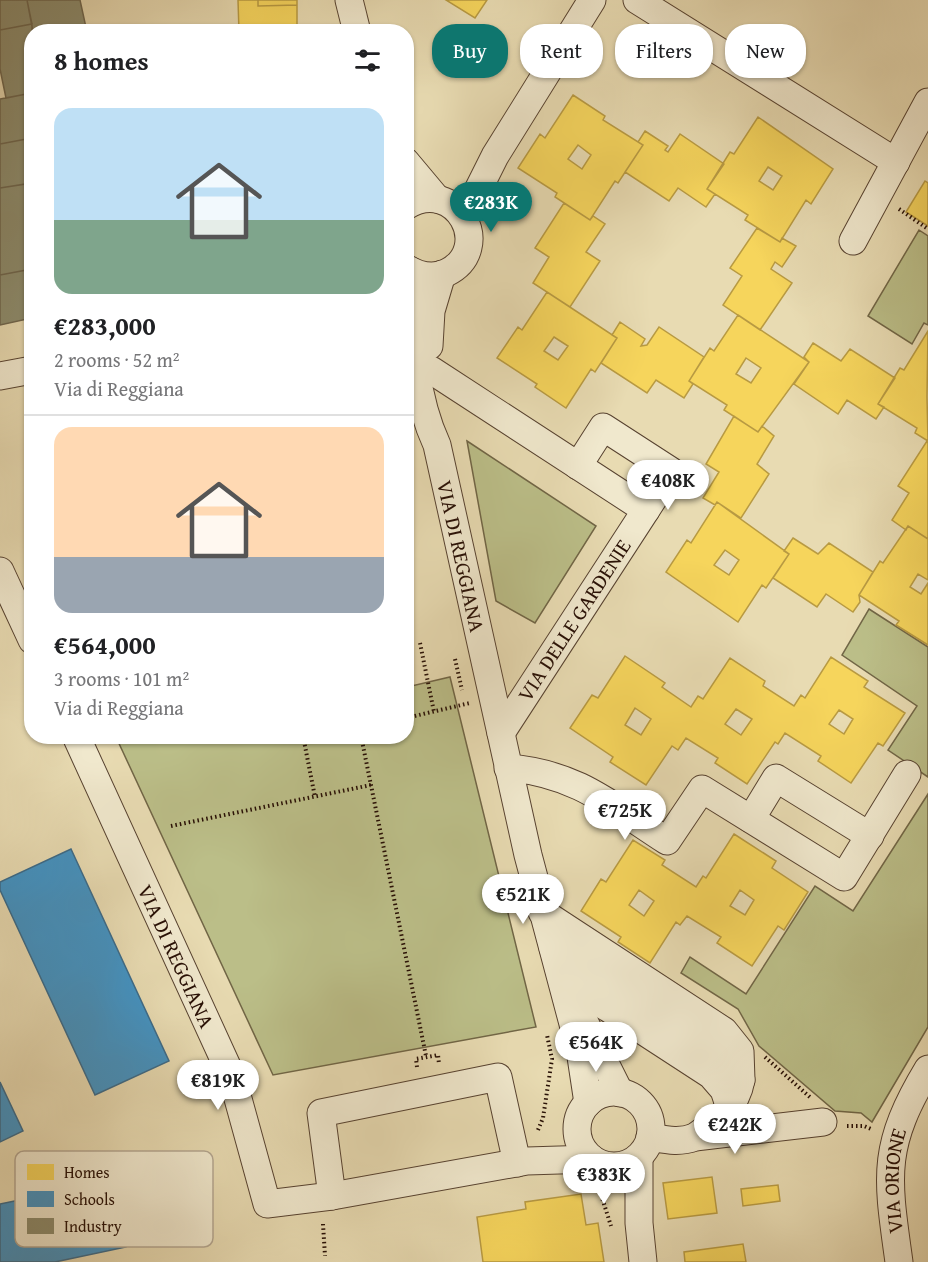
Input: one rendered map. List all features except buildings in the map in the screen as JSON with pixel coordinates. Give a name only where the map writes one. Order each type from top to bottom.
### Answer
[{"type":"street","points":[[335,0],[340,24]]},
{"type":"street","points":[[350,0],[355,24]]},
{"type":"street","points":[[464,218],[495,156],[592,0]]},
{"type":"street","points":[[637,0],[896,162]]},
{"type":"street","points":[[853,241],[928,102]]},
{"type":"street","points":[[414,202],[440,200],[495,156]]},
{"type":"street","points":[[414,171],[440,200],[464,218],[469,236],[465,255],[458,265],[442,274]]},
{"type":"street","name":"VIA DI REGGIANA","points":[[414,279],[442,274],[418,368],[438,418],[437,445],[508,768],[542,912],[580,1050],[583,1114],[522,1162]]},
{"type":"street","points":[[418,368],[646,510]]},
{"type":"street","points":[[0,376],[24,372]]},
{"type":"street","name":"VIA DELLE GARDENIE","points":[[501,734],[671,471],[603,427],[578,466]]},
{"type":"street","points":[[0,571],[24,623]]},
{"type":"street","name":"VIA DI REGGIANA","points":[[80,744],[232,1077],[267,1204],[332,1196],[522,1162],[601,1162]]},
{"type":"street","points":[[508,768],[538,771],[574,782],[667,841],[702,789],[844,877],[907,774]]},
{"type":"street","points":[[751,819],[776,778],[870,836]]},
{"type":"street","points":[[542,912],[724,1031],[740,1051],[741,1080],[738,1095],[730,1108],[695,1137]]},
{"type":"street","points":[[553,948],[718,1054],[741,1080]]},
{"type":"street","points":[[563,982],[711,1075],[724,1090],[730,1108]]},
{"type":"street","name":"VIA DI REGGIANA","points":[[563,982],[620,1093]]},
{"type":"street","name":"VIA ORIONE","points":[[899,1262],[889,1165],[898,1126],[928,1069]]},
{"type":"street","points":[[332,1196],[321,1113],[498,1077],[522,1162]]},
{"type":"street","points":[[639,1224],[601,1162],[580,1143],[583,1114],[598,1096],[620,1093],[640,1104],[651,1125],[645,1147],[639,1224],[643,1262]]},
{"type":"street","points":[[601,1162],[620,1166],[645,1147],[669,1141],[685,1141],[695,1137],[823,1122]]},
{"type":"path","points":[[878,195],[928,229]]},
{"type":"path","points":[[420,643],[434,712]]},
{"type":"path","points":[[414,716],[493,697]]},
{"type":"path","points":[[304,744],[315,797]]},
{"type":"path","points":[[363,744],[426,1056]]},
{"type":"path","points":[[171,826],[371,785]]},
{"type":"green space","points":[[919,230],[928,236],[928,325],[924,323],[912,344],[868,316]]},
{"type":"green space","points":[[467,441],[596,526],[535,623],[496,601]]},
{"type":"green space","points":[[869,609],[928,647],[928,777],[888,750],[917,706],[842,655]]},
{"type":"green space","points":[[450,677],[536,1027],[273,1075],[119,744],[414,744],[414,685]]},
{"type":"green space","points":[[928,794],[928,1027],[872,1122],[861,1113],[835,1111],[759,1046],[738,1009],[681,973],[690,957],[746,994],[815,886],[853,911]]}]
